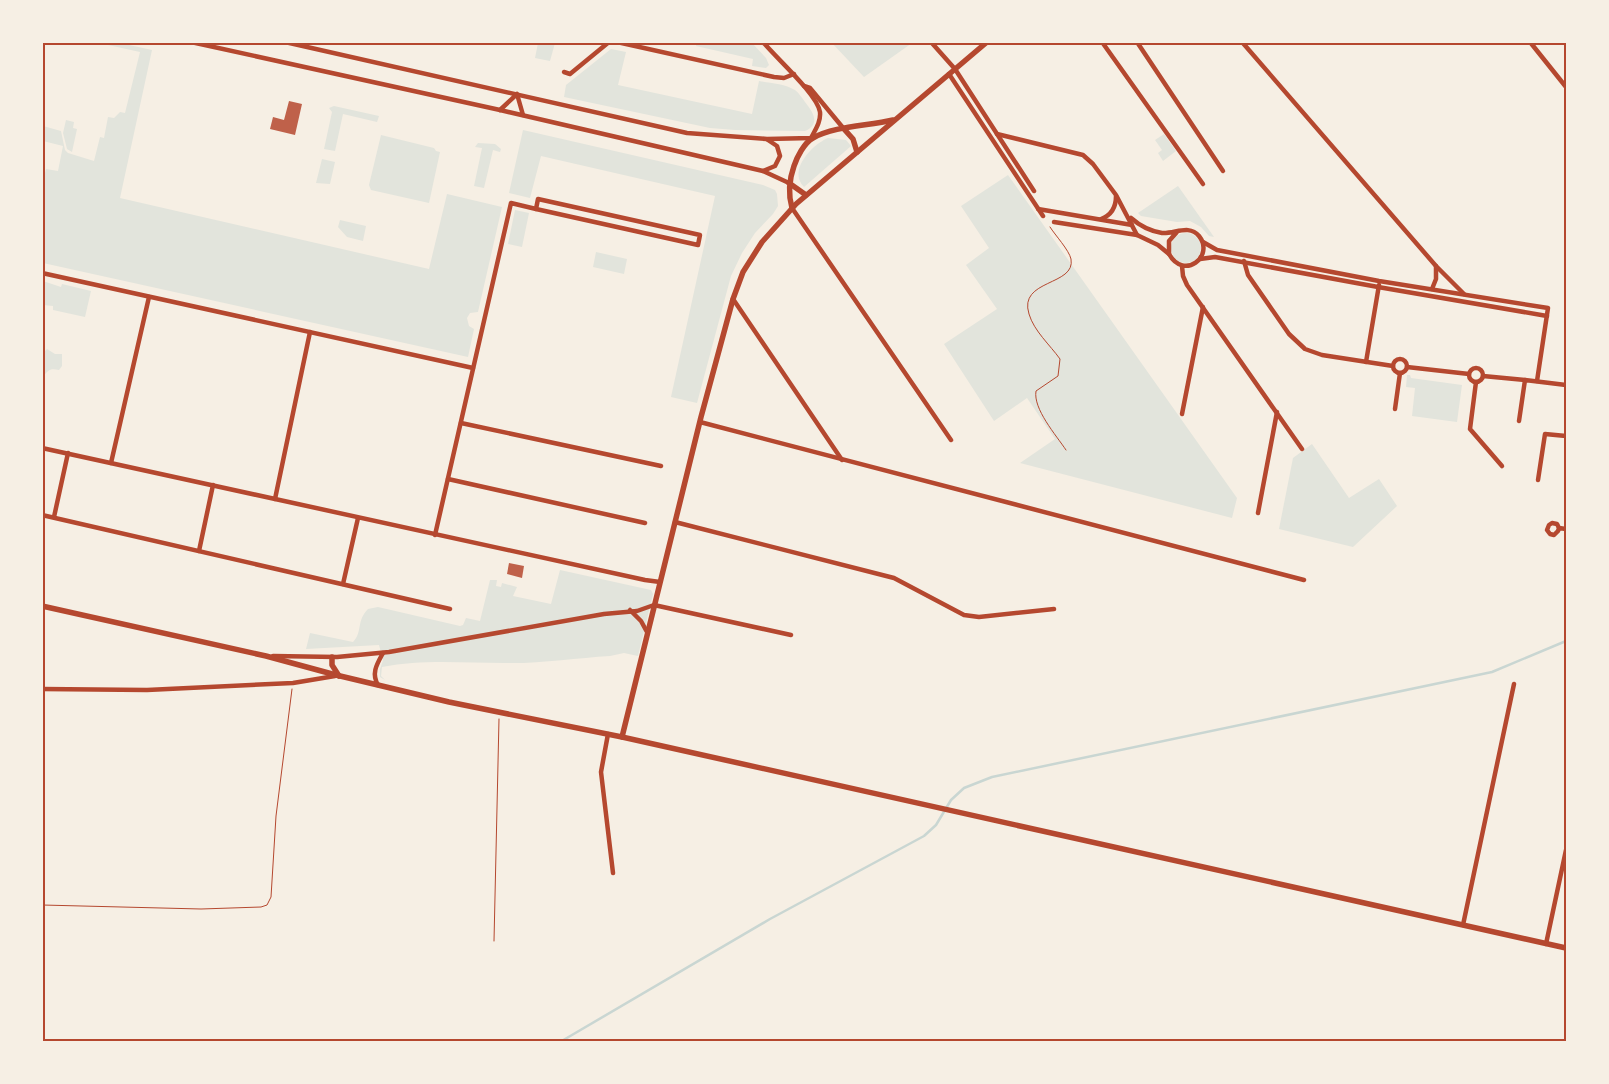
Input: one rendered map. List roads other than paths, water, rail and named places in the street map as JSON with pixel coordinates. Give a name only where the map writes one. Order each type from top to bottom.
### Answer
[{"type":"street","points":[[190,42],[500,110],[763,171],[789,183],[806,195]]},
{"type":"street","points":[[285,42],[680,132],[702,135],[767,139],[811,138],[833,130],[869,126],[894,120]]},
{"type":"street","points":[[564,72],[570,74],[609,42]]},
{"type":"street","points":[[618,42],[774,77],[784,78],[794,74]]},
{"type":"street","points":[[931,42],[955,69],[1034,191]]},
{"type":"street","points":[[622,738],[700,422],[732,299],[741,277],[769,233],[792,208],[986,42]]},
{"type":"street","points":[[1102,42],[1203,184]]},
{"type":"street","points":[[1136,42],[1223,172]]},
{"type":"street","points":[[1242,42],[1436,266],[1464,294]]},
{"type":"street","points":[[1530,42],[1566,87]]},
{"type":"street","points":[[766,43],[794,74],[816,104],[820,113],[819,122],[798,157],[789,183],[789,196],[792,208],[952,440]]},
{"type":"street","points":[[949,74],[1043,216]]},
{"type":"street","points":[[802,85],[810,88],[844,128],[853,139],[857,152]]},
{"type":"street","points":[[500,110],[516,94]]},
{"type":"street","points":[[516,94],[523,116]]},
{"type":"street","points":[[997,134],[1083,155],[1093,164],[1116,195],[1138,235]]},
{"type":"street","points":[[763,171],[774,166],[780,156],[777,146],[767,139]]},
{"type":"street","points":[[1099,220],[1111,214],[1116,195]]},
{"type":"street","points":[[435,535],[511,203],[536,209],[698,245],[700,235],[538,199],[536,209]]},
{"type":"street","points":[[1038,209],[1132,225]]},
{"type":"street","points":[[1069,224],[1071,215]]},
{"type":"street","points":[[1129,218],[1147,229],[1161,233],[1190,230],[1200,237],[1204,247],[1200,259]]},
{"type":"street","points":[[1054,222],[1138,235],[1158,245],[1182,266],[1192,265],[1200,259],[1212,257],[1546,316]]},
{"type":"street","points":[[1169,254],[1169,241],[1177,232]]},
{"type":"street","points":[[1202,242],[1217,250],[1379,281],[1548,308],[1537,381]]},
{"type":"street","points":[[1244,255],[1248,275],[1289,334],[1300,345],[1311,352],[1322,355],[1393,366]]},
{"type":"street","points":[[1182,266],[1185,282],[1302,449]]},
{"type":"street","points":[[1432,289],[1436,279],[1436,266]]},
{"type":"street","points":[[42,273],[473,368]]},
{"type":"street","points":[[1366,362],[1379,281]]},
{"type":"street","points":[[111,463],[149,297]]},
{"type":"street","points":[[732,299],[842,460]]},
{"type":"street","points":[[1182,414],[1203,307]]},
{"type":"street","points":[[275,499],[310,332]]},
{"type":"street","points":[[1400,373],[1396,372],[1393,366],[1394,361],[1400,359],[1406,362],[1407,367]]},
{"type":"street","points":[[1400,373],[1404,372],[1407,367]]},
{"type":"street","points":[[1407,367],[1469,374]]},
{"type":"street","points":[[1469,374],[1471,370],[1477,368],[1481,370],[1483,376]]},
{"type":"street","points":[[1395,410],[1400,373]]},
{"type":"street","points":[[1469,374],[1472,381],[1476,382]]},
{"type":"street","points":[[1483,376],[1566,385]]},
{"type":"street","points":[[1476,382],[1480,381],[1483,376]]},
{"type":"street","points":[[1519,421],[1524,380]]},
{"type":"street","points":[[1476,382],[1470,429],[1502,466]]},
{"type":"street","points":[[1258,513],[1276,412]]},
{"type":"street","points":[[700,422],[1304,580]]},
{"type":"street","points":[[461,423],[660,466]]},
{"type":"street","points":[[1538,480],[1545,434],[1566,436]]},
{"type":"street","points":[[42,448],[435,535],[660,582]]},
{"type":"street","points":[[54,517],[68,453]]},
{"type":"street","points":[[448,479],[645,523]]},
{"type":"street","points":[[199,550],[214,486]]},
{"type":"street","points":[[42,515],[450,609]]},
{"type":"street","points":[[343,584],[358,518]]},
{"type":"street","points":[[675,522],[894,578],[964,615],[979,617],[1054,609]]},
{"type":"street","points":[[1559,528],[1566,529]]},
{"type":"street","points":[[266,656],[332,657],[383,652],[630,610],[637,611],[654,605],[791,636]]},
{"type":"street","points":[[42,606],[266,656],[338,676],[499,713],[608,734],[1566,948]]},
{"type":"street","points":[[630,610],[647,632]]},
{"type":"street","points":[[378,685],[375,680],[374,671],[383,652]]},
{"type":"street","points":[[332,657],[332,665],[338,676]]},
{"type":"street","points":[[42,689],[123,691],[293,683],[338,676]]},
{"type":"street","points":[[1462,925],[1514,684]]},
{"type":"street","points":[[608,734],[600,772],[612,873]]},
{"type":"street","points":[[1546,944],[1566,850]]},
{"type":"waterway","points":[[560,1042],[770,919],[924,836],[936,825],[951,800],[964,788],[992,777],[1492,672],[1566,641]]}]
